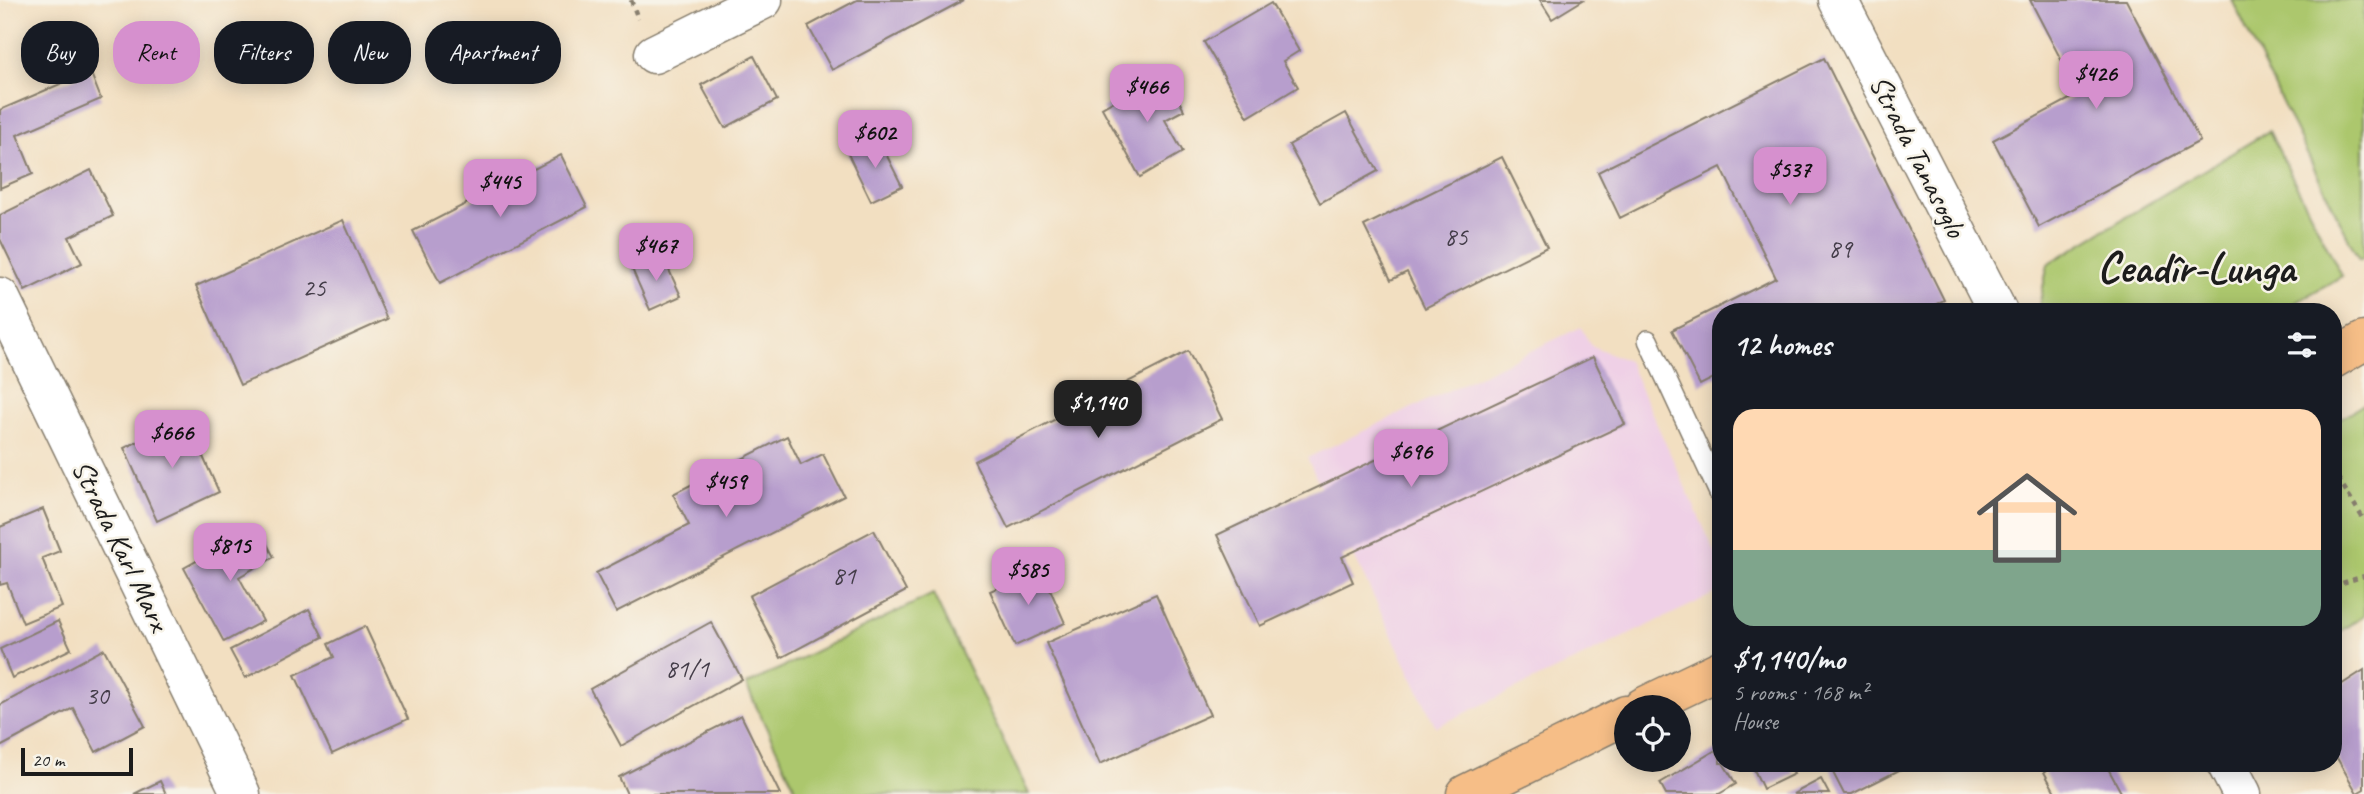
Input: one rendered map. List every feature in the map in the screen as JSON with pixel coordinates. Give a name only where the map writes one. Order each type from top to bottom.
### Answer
[{"type":"main road","points":[[2342,354],[2364,341]]},
{"type":"main road","points":[[1668,695],[1712,674]]},
{"type":"main road","points":[[1466,794],[1614,721]]},
{"type":"street","points":[[654,54],[762,0]]},
{"type":"street","name":"Strada Tanasoglo","points":[[1838,0],[1993,303]]},
{"type":"street","name":"Strada Karl Marx","points":[[0,297],[241,794]]},
{"type":"street","points":[[2231,772],[2242,794]]},
{"type":"lane","points":[[1648,340],[1712,478]]},
{"type":"path","points":[[2342,485],[2364,520]]},
{"type":"path","points":[[2342,583],[2364,576]]},
{"type":"shaded area","points":[[1581,327],[1590,345],[1628,361],[1712,545],[1712,595],[1436,727],[1307,458]]},
{"type":"green space","points":[[2232,0],[2364,0],[2364,257],[2359,260]]},
{"type":"green space","points":[[2269,131],[2342,276],[2294,303],[2040,303],[2048,264]]},
{"type":"green space","points":[[2364,404],[2364,615],[2342,630],[2342,417]]},
{"type":"green space","points":[[933,594],[1029,794],[798,794],[746,685]]},
{"type":"building","points":[[857,0],[964,0],[832,70],[808,26]]},
{"type":"building","points":[[1540,0],[1583,0],[1552,19]]},
{"type":"building","points":[[2030,0],[2126,0],[2200,141],[2039,227],[1993,140],[2079,94]]},
{"type":"building","points":[[1271,3],[1299,51],[1283,61],[1298,87],[1248,117],[1204,42]]},
{"type":"building","points":[[754,56],[777,100],[725,128],[701,85]]},
{"type":"building","points":[[1824,58],[1944,300],[1938,303],[1726,303],[1776,278],[1721,167],[1620,218],[1598,172]]},
{"type":"building","points":[[1163,73],[1184,110],[1165,120],[1183,152],[1140,177],[1102,108]]},
{"type":"building","points":[[60,84],[95,84],[101,99],[17,135],[33,174],[0,188],[0,110]]},
{"type":"building","points":[[1346,113],[1378,171],[1320,203],[1289,145]]},
{"type":"building","points":[[878,138],[902,186],[871,201],[848,154]]},
{"type":"building","points":[[561,155],[587,207],[440,283],[413,231]]},
{"type":"building","points":[[1502,157],[1547,247],[1425,308],[1407,272],[1391,280],[1364,226]]},
{"type":"building","points":[[91,170],[113,216],[69,237],[82,263],[25,291],[0,239],[0,215]]},
{"type":"building","points":[[343,220],[387,319],[240,385],[196,286]]},
{"type":"building","points":[[662,255],[681,296],[650,310],[632,269]]},
{"type":"building","points":[[1712,310],[1712,379],[1700,385],[1672,330]]},
{"type":"building","points":[[1188,351],[1222,419],[1008,528],[974,461]]},
{"type":"building","points":[[1593,357],[1625,424],[1342,557],[1353,582],[1260,626],[1217,535]]},
{"type":"building","points":[[186,419],[219,492],[157,521],[124,448]]},
{"type":"building","points":[[787,436],[801,465],[823,454],[844,496],[616,612],[596,573],[689,525],[673,494]]},
{"type":"building","points":[[43,509],[60,551],[42,558],[62,607],[23,623],[7,583],[0,585],[0,527]]},
{"type":"building","points":[[258,527],[274,557],[239,577],[263,621],[224,642],[184,568]]},
{"type":"building","points":[[874,530],[906,591],[781,658],[749,596]]},
{"type":"building","points":[[1041,569],[1065,623],[1015,646],[990,591]]},
{"type":"building","points":[[1156,594],[1210,715],[1100,764],[1046,643]]},
{"type":"building","points":[[309,609],[323,637],[245,678],[230,650]]},
{"type":"building","points":[[58,621],[71,649],[12,678],[0,649]]},
{"type":"building","points":[[711,622],[742,679],[621,746],[590,689]]},
{"type":"building","points":[[365,626],[408,719],[332,754],[295,675],[334,657],[328,644]]},
{"type":"building","points":[[104,649],[145,726],[96,752],[73,708],[0,747],[0,705]]},
{"type":"building","points":[[2364,670],[2364,789],[2357,793],[2342,767],[2342,684]]},
{"type":"building","points":[[741,715],[780,794],[627,794],[619,777]]},
{"type":"building","points":[[1712,752],[1712,772],[1729,772],[1736,784],[1719,794],[1666,794],[1660,783],[1679,772],[1691,772],[1691,765]]},
{"type":"building","points":[[1755,772],[1794,774],[1763,789]]},
{"type":"building","points":[[1833,772],[1895,772],[1852,794],[1844,794]]},
{"type":"building","points":[[2044,772],[2110,772],[2122,794],[2056,794]]},
{"type":"building","points":[[1821,779],[1829,794],[1793,794]]},
{"type":"building","points":[[160,781],[166,794],[134,794]]},
{"type":"district","name":"Ceadîr-Lunga","points":[[2196,267]]}]
